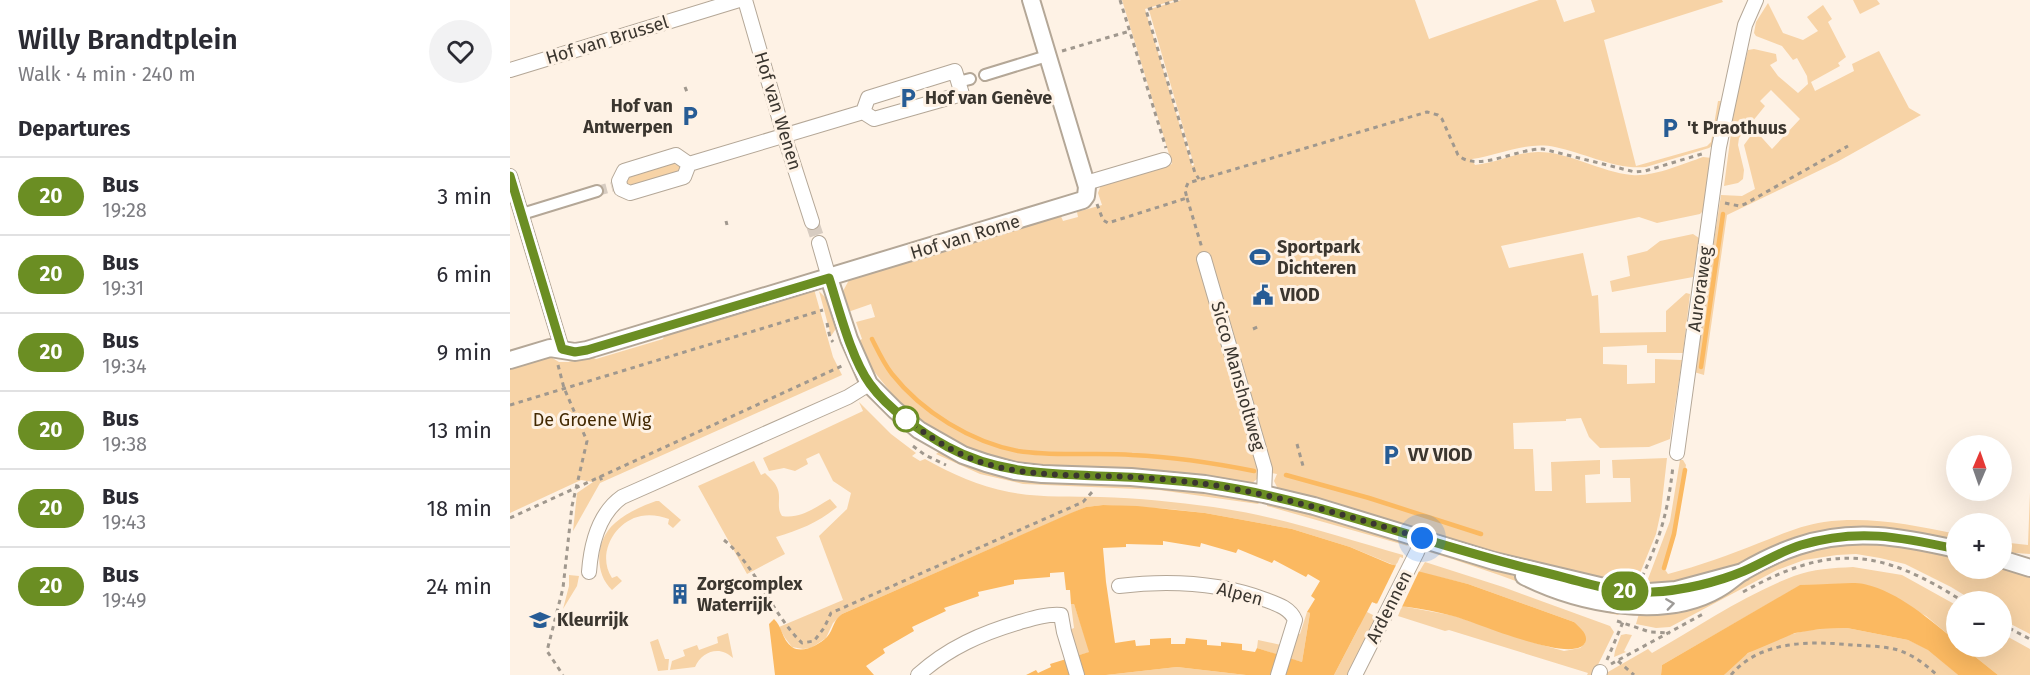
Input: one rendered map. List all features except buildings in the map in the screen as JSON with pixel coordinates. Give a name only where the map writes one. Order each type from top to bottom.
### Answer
[{"type":"street","name":"Hof van Brussel","points":[[510,70],[739,0]]},
{"type":"street","name":"Hof van Wenen","points":[[745,0],[812,222]]},
{"type":"street","points":[[1031,0],[1086,190]]},
{"type":"street","name":"Auroraweg","points":[[1677,453],[1718,151],[1744,25],[1756,0]]},
{"type":"street","points":[[985,75],[1047,56]]},
{"type":"street","points":[[689,164],[863,112],[874,119],[962,94],[964,81],[955,71],[868,98],[863,112]]},
{"type":"street","points":[[676,155],[689,164],[684,177],[630,193],[616,186],[624,171],[676,155]]},
{"type":"street","name":"Hof van Rome","points":[[510,360],[550,348],[575,352],[587,350],[821,281],[1079,202],[1086,190],[1164,160]]},
{"type":"street","points":[[510,176],[562,349]]},
{"type":"street","points":[[522,214],[597,191]]},
{"type":"street","points":[[819,243],[821,281],[849,339],[865,386],[919,430],[963,455],[1015,471],[1131,477],[1205,484],[1264,494],[1314,506],[1494,561],[1534,581],[1563,591],[1602,601],[1641,606],[1662,606],[1701,597],[1718,589],[1743,572],[1799,545],[1845,536],[1890,536],[1946,547]]},
{"type":"street","name":"Sicco Mansholtweg","points":[[1204,258],[1265,469],[1264,494]]},
{"type":"street","points":[[589,573],[592,546],[598,529],[608,511],[622,497],[848,397],[865,386]]},
{"type":"street","name":"Ardennen","points":[[1355,675],[1412,563],[1422,538]]},
{"type":"street","points":[[2012,560],[2030,561]]},
{"type":"street","points":[[2012,562],[2030,568]]},
{"type":"street","name":"Alpen","points":[[1119,586],[1164,582],[1210,585],[1279,605],[1293,613],[1296,620],[1278,675]]},
{"type":"street","points":[[918,675],[938,658],[978,635],[1049,615],[1062,615],[1077,675]]},
{"type":"path","points":[[1120,0],[1168,155],[1164,160]]},
{"type":"path","points":[[1178,0],[1146,10],[1199,180]]},
{"type":"path","points":[[1068,49],[1130,31]]},
{"type":"path","points":[[685,87],[687,92]]},
{"type":"path","points":[[1204,258],[1185,190],[1188,183],[1427,112],[1438,115],[1442,119],[1458,155],[1462,159],[1473,162],[1527,150],[1543,149],[1635,172],[1718,151]]},
{"type":"path","points":[[1713,193],[1731,205],[1745,204],[1848,146]]},
{"type":"path","points":[[1086,190],[1097,205],[1103,220],[1108,223],[1187,198]]},
{"type":"path","points":[[510,405],[823,311],[821,281]]},
{"type":"path","points":[[1253,329],[1260,326]]},
{"type":"path","points":[[562,349],[558,364],[564,388],[587,441],[575,488],[563,588],[547,651],[563,675]]},
{"type":"path","points":[[510,518],[845,364],[865,386]]},
{"type":"path","points":[[910,444],[926,455],[954,468]]},
{"type":"path","points":[[1297,444],[1303,466]]},
{"type":"path","points":[[1642,576],[1663,526],[1673,459],[1677,453]]},
{"type":"path","points":[[600,476],[603,484]]},
{"type":"path","points":[[1082,491],[1104,492]]},
{"type":"path","points":[[724,540],[737,551],[789,631],[802,643],[814,640],[824,628],[831,613],[1083,502],[1093,491]]},
{"type":"path","points":[[1741,593],[1783,571],[1800,565],[1840,558],[1882,562],[1929,580],[1946,591]]},
{"type":"path","points":[[1601,672],[1705,613]]},
{"type":"path","points":[[1611,619],[1650,632],[1670,633]]},
{"type":"path","points":[[1601,672],[1622,623]]},
{"type":"path","points":[[2012,630],[2030,639]]},
{"type":"path","points":[[1731,675],[1741,666],[1770,649],[1813,642],[1869,645],[1897,650],[1916,657],[1937,675]]},
{"type":"path","points":[[1618,661],[1634,675]]},
{"type":"green space","name":"Sportpark Dichteren","points":[[1122,0],[1175,0],[1145,9],[1192,166],[1194,165],[1150,9],[1181,0],[1415,0],[1429,39],[1539,0],[1556,0],[1564,22],[1595,12],[1591,0],[1722,0],[1723,2],[1604,40],[1636,166],[1707,146],[1711,142],[1718,101],[1721,101],[1713,145],[1709,148],[1646,167],[1623,166],[1545,146],[1524,147],[1472,159],[1475,165],[1522,154],[1550,153],[1620,173],[1640,175],[1668,169],[1703,157],[1712,158],[1704,210],[1700,214],[1657,223],[1639,217],[1501,246],[1509,268],[1583,253],[1592,296],[1598,295],[1600,333],[1666,332],[1666,311],[1686,293],[1690,294],[1683,353],[1647,353],[1647,345],[1603,347],[1603,364],[1627,365],[1627,384],[1655,383],[1655,359],[1682,360],[1670,439],[1649,447],[1600,448],[1589,437],[1581,418],[1566,419],[1566,421],[1513,423],[1514,449],[1533,449],[1535,491],[1552,491],[1551,462],[1600,460],[1600,474],[1585,475],[1586,503],[1631,502],[1630,478],[1613,478],[1612,460],[1667,458],[1656,534],[1634,588],[1571,576],[1278,489],[1274,481],[1277,474],[1259,471],[1257,479],[1251,484],[1026,466],[964,448],[931,428],[897,400],[872,369],[858,341],[862,339],[856,322],[875,317],[871,304],[848,312],[842,293],[849,280],[1060,214],[1063,221],[1078,217],[1077,212],[1102,205],[1098,193],[1101,185],[1172,164]]},
{"type":"green space","points":[[1853,0],[1877,0],[1880,4],[1860,14]]},
{"type":"green space","points":[[1768,3],[1783,33],[1803,40],[1818,31],[1807,17],[1823,5],[1832,19],[1828,22],[1846,57],[1838,63],[1840,66],[1811,82],[1815,91],[1854,71],[1852,64],[1879,51],[1909,108],[1921,115],[1837,162],[1727,215],[1704,375],[1694,372],[1721,195],[1742,196],[1755,189],[1744,145],[1755,130],[1772,149],[1800,119],[1771,90],[1760,101],[1765,106],[1739,138],[1738,145],[1744,170],[1743,179],[1738,183],[1724,186],[1735,103],[1748,50],[1754,49],[1776,54],[1777,61],[1770,65],[1778,76],[1798,93],[1808,84],[1807,76],[1797,58],[1793,60],[1782,46],[1756,36],[1754,33],[1756,22]]},
{"type":"green space","points":[[667,162],[682,166],[672,178],[639,187],[622,184],[634,171]]},
{"type":"green space","points":[[1693,234],[1699,238],[1693,277],[1612,292],[1610,281],[1630,276],[1627,256],[1647,251],[1660,241]]},
{"type":"green space","name":"De Groene Wig","points":[[814,289],[833,357],[842,375],[600,483],[573,531],[577,493],[593,482],[581,480],[510,513],[510,367],[549,356],[559,362],[590,356],[596,359],[663,339],[665,333]]},
{"type":"green space","points":[[819,291],[828,300],[837,327],[831,336]]},
{"type":"green space","points":[[859,402],[891,434],[916,453],[912,456],[920,461],[925,459],[976,483],[1009,492],[1032,495],[1143,499],[1237,511],[1332,534],[1403,555],[1403,558],[1400,557],[1396,566],[1350,547],[1292,529],[1205,513],[1103,505],[1086,507],[842,614],[833,623],[826,638],[811,648],[792,647],[779,627],[843,600],[819,536],[847,509],[851,493],[833,481],[819,453],[806,459],[808,464],[795,471],[784,468],[769,471],[763,458],[863,411]]},
{"type":"green space","points":[[940,451],[977,468],[1018,479],[1110,483],[1200,491],[1261,501],[1258,504],[1159,490],[1023,484],[980,474],[936,454]]},
{"type":"green space","points":[[1680,460],[1683,460],[1686,465],[1674,534],[1664,568],[1668,574],[1714,560],[1799,528],[1824,522],[1858,520],[1907,525],[1946,532],[1946,540],[1905,531],[1873,527],[1854,528],[1757,555],[1707,578],[1652,585],[1648,579],[1670,521]]},
{"type":"green space","points":[[754,461],[761,475],[765,473],[777,487],[779,510],[782,516],[801,514],[830,499],[837,507],[808,525],[776,537],[785,554],[747,574],[698,486]]},
{"type":"green space","points":[[2030,492],[2030,554],[2012,553],[2012,543],[2028,545]]},
{"type":"green space","points":[[659,501],[681,520],[673,528],[668,524],[669,519],[641,516],[623,524],[616,531],[607,549],[606,559],[612,578],[617,576],[622,581],[612,590],[602,575],[600,566],[599,556],[604,538],[608,530],[619,519]]},
{"type":"green space","points":[[1267,502],[1403,540],[1408,546],[1267,506]]},
{"type":"green space","points":[[1881,542],[1946,555],[1946,579],[2012,579],[2012,569],[2030,573],[2030,634],[2012,625],[2012,591],[1958,591],[1905,564],[1856,554],[1804,560],[1777,570],[1670,627],[1656,628],[1636,624],[1640,610],[1768,566],[1804,551],[1836,544]]},
{"type":"green space","points":[[1435,550],[1493,568],[1559,594],[1621,612],[1618,615],[1608,613],[1429,552]]},
{"type":"green space","points":[[1425,562],[1503,587],[1610,626],[1614,632],[1593,675],[1398,616],[1402,606],[1455,616],[1564,651],[1580,648],[1585,643],[1574,622],[1468,584],[1419,572]]},
{"type":"green space","points":[[1853,567],[1902,575],[1946,599],[1946,633],[1926,616],[1863,584],[1801,585],[1662,665],[1661,675],[1607,675],[1608,672],[1648,649],[1652,653],[1739,602],[1775,584],[1808,572]]},
{"type":"green space","points":[[569,575],[579,576],[577,586],[563,609],[569,586]]},
{"type":"green space","points":[[1365,592],[1377,604],[1372,602],[1367,612],[1377,617],[1347,675],[1334,675],[1359,627]]},
{"type":"green space","points":[[1071,604],[1074,604],[1090,652],[1076,656],[1069,630],[1074,628]]},
{"type":"green space","points":[[1307,612],[1310,613],[1302,662],[1287,658],[1295,634],[1300,634]]},
{"type":"green space","points":[[1847,628],[1908,640],[1928,649],[1958,675],[1724,675],[1738,660],[1756,648],[1777,639],[1808,630]]},
{"type":"green space","points":[[728,633],[733,658],[717,651],[702,657],[695,667],[670,670],[672,661],[685,656],[683,650],[697,645],[699,650],[718,643],[717,637]]},
{"type":"green space","points":[[1621,635],[1632,635],[1624,651],[1626,652],[1614,657]]},
{"type":"green space","points":[[658,639],[665,659],[669,659],[668,670],[658,671],[650,642]]},
{"type":"green space","points":[[2012,639],[2030,649],[2030,675],[1998,675],[1976,657],[2012,657]]},
{"type":"green space","points":[[1258,640],[1281,645],[1278,655],[1257,648]]},
{"type":"green space","points":[[1177,667],[1246,675],[1106,675]]},
{"type":"shaded area","points":[[1137,506],[1205,513],[1292,529],[1350,547],[1390,564],[1468,584],[1574,622],[1584,633],[1586,640],[1580,647],[1566,649],[1546,646],[1464,619],[1372,602],[1334,675],[1246,675],[1177,667],[1106,675],[1026,675],[1036,670],[1038,673],[1051,667],[1050,664],[1089,652],[1074,604],[1071,604],[1070,590],[1066,590],[1064,572],[1050,573],[1050,577],[1014,580],[1014,584],[978,592],[979,596],[944,608],[946,611],[912,627],[914,631],[883,649],[885,653],[866,666],[874,675],[775,675],[769,624],[774,619],[786,641],[792,647],[801,650],[810,648],[827,637],[842,614],[1086,507]],"holes":[[[1163,541],[1200,547],[1201,543],[1236,553],[1238,549],[1272,563],[1274,560],[1306,577],[1308,574],[1320,581],[1311,596],[1315,599],[1307,612],[1310,613],[1302,662],[1257,648],[1255,652],[1242,650],[1242,644],[1221,642],[1221,646],[1207,645],[1207,640],[1186,638],[1185,644],[1171,644],[1171,638],[1150,639],[1150,645],[1136,646],[1135,640],[1115,643],[1103,548],[1126,547],[1126,544],[1163,545]]]},
{"type":"shaded area","points":[[1864,584],[1889,593],[1924,615],[1946,633],[1946,657],[1976,657],[1998,675],[1958,675],[1928,650],[1908,640],[1847,628],[1795,633],[1748,653],[1724,675],[1661,675],[1662,665],[1800,585]]},
{"type":"pier","points":[[1397,563],[1420,569],[1401,609],[1383,609],[1376,606]]},
{"type":"waterway","points":[[1701,367],[1723,214]]},
{"type":"waterway","points":[[872,339],[889,370],[918,401],[965,433],[1000,447],[1047,454],[1118,454],[1163,457],[1254,471]]},
{"type":"waterway","points":[[1664,568],[1674,534],[1685,470]]},
{"type":"waterway","points":[[1286,475],[1369,498],[1481,534]]},
{"type":"tunnel","points":[[597,191],[612,187]]},
{"type":"tunnel","points":[[812,222],[819,243]]},
{"type":"bus line","name":"20","points":[[510,176],[562,349],[571,352],[587,350],[829,278],[860,365],[870,384],[895,410],[922,431],[963,455],[1015,471],[1131,477],[1205,484],[1264,494],[1314,506],[1494,561],[1621,591],[1664,591],[1693,586],[1743,572],[1799,545],[1845,536],[1890,536],[1946,547]]},
{"type":"place","name":"Hof van Genève","points":[[908,98]]},
{"type":"place","name":"Hof van Antwerpen","points":[[690,116]]},
{"type":"place","name":"'t Praothuus","points":[[1670,128]]},
{"type":"place","name":"Sportpark Dichteren","points":[[1260,257]]},
{"type":"place","name":"VIOD","points":[[1263,295]]},
{"type":"place","name":"VV VIOD","points":[[1391,455]]},
{"type":"place","name":"Zorgcomplex Waterrijk","points":[[680,594]]},
{"type":"place","name":"Kleurrijk","points":[[540,620]]},
{"type":"route","points":[[906,419],[963,455],[1015,471],[1131,477],[1205,484],[1264,494],[1314,506],[1422,538]]}]
